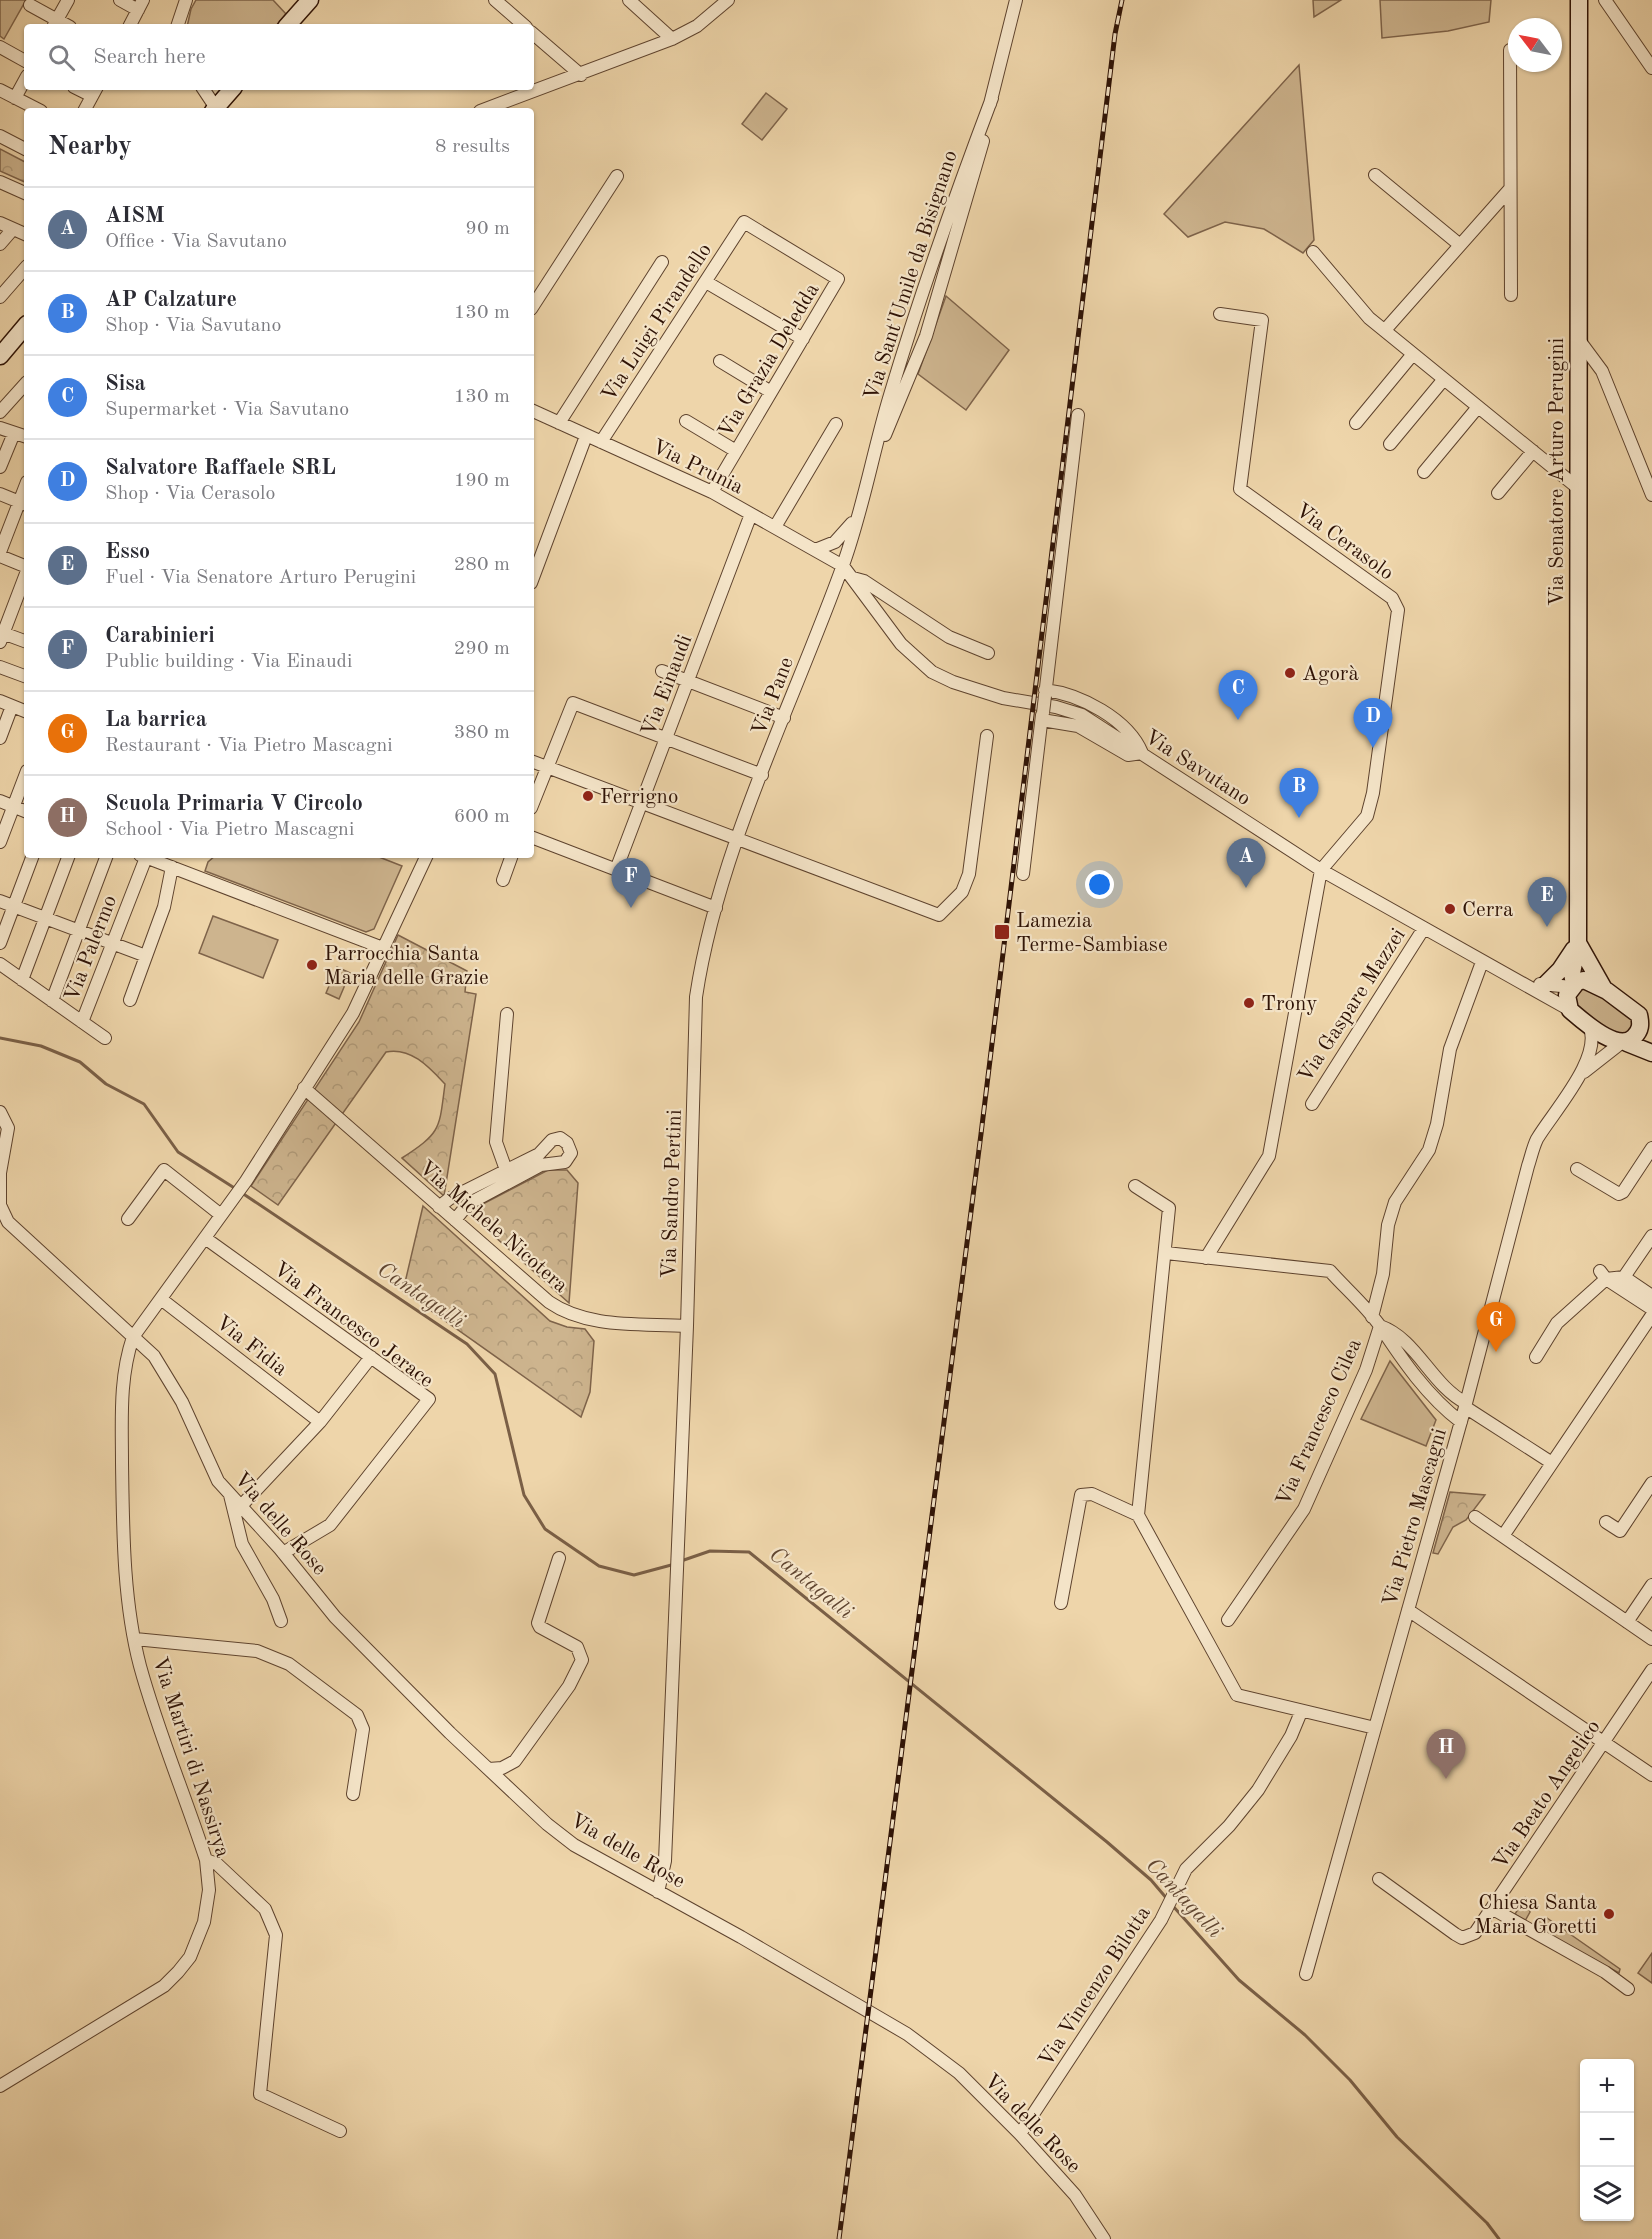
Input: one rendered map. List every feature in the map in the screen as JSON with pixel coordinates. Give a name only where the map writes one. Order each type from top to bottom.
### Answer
[{"type":"street","points":[[30,5],[55,23],[68,0]]},
{"type":"street","points":[[120,0],[140,5],[130,24]]},
{"type":"street","points":[[178,22],[186,0]]},
{"type":"street","points":[[289,24],[310,0]]},
{"type":"street","points":[[495,0],[523,24]]},
{"type":"street","points":[[629,0],[672,39]]},
{"type":"street","name":"Via Sant'Umile da Bisignano","points":[[843,566],[890,393],[956,195],[992,98],[1016,0]]},
{"type":"street","name":"Via Senatore Arturo Perugini","points":[[1570,1010],[1567,994],[1573,986],[1572,973],[1578,943],[1579,0]]},
{"type":"street","points":[[1605,0],[1652,68]]},
{"type":"street","points":[[488,108],[672,39],[697,26],[722,2]]},
{"type":"street","points":[[534,35],[581,75]]},
{"type":"street","points":[[0,47],[24,60]]},
{"type":"street","points":[[1510,72],[1511,295]]},
{"type":"street","points":[[15,98],[24,82]]},
{"type":"street","points":[[0,90],[35,108]]},
{"type":"street","points":[[204,90],[214,108]]},
{"type":"street","points":[[217,108],[232,90]]},
{"type":"street","points":[[87,108],[94,92]]},
{"type":"street","points":[[0,136],[24,148]]},
{"type":"street","points":[[1375,175],[1460,245]]},
{"type":"street","points":[[534,304],[617,176]]},
{"type":"street","points":[[0,182],[24,193]]},
{"type":"street","points":[[1385,330],[1509,190]]},
{"type":"street","name":"Via Luigi Pirandello","points":[[601,442],[744,222],[838,279]]},
{"type":"street","points":[[0,223],[24,234]]},
{"type":"street","points":[[0,244],[14,229]]},
{"type":"street","points":[[1313,252],[1369,318],[1578,488]]},
{"type":"street","points":[[559,423],[662,262]]},
{"type":"street","points":[[0,297],[24,269]]},
{"type":"street","name":"Via Grazia Deledda","points":[[712,492],[838,279]]},
{"type":"street","points":[[706,282],[803,339]]},
{"type":"street","name":"Via Cerasolo","points":[[1220,314],[1262,320],[1240,489],[1392,598],[1398,610],[1367,816],[1321,870]]},
{"type":"street","points":[[1,354],[24,327]]},
{"type":"street","points":[[1579,340],[1602,371],[1652,495]]},
{"type":"street","points":[[1356,423],[1413,354]]},
{"type":"street","points":[[720,361],[771,392]]},
{"type":"street","points":[[1390,444],[1444,379]]},
{"type":"street","points":[[0,412],[21,397]]},
{"type":"street","points":[[1425,472],[1478,407]]},
{"type":"street","name":"Via Prunia","points":[[534,411],[712,492],[843,566]]},
{"type":"street","points":[[1023,874],[1078,415]]},
{"type":"street","points":[[686,421],[736,451]]},
{"type":"street","points":[[775,528],[836,424]]},
{"type":"street","points":[[0,428],[24,436]]},
{"type":"street","points":[[0,467],[14,433]]},
{"type":"street","points":[[534,575],[586,436]]},
{"type":"street","points":[[1498,494],[1533,452]]},
{"type":"street","points":[[0,494],[23,503],[0,554],[24,566]]},
{"type":"street","name":"Via Einaudi","points":[[616,870],[751,514]]},
{"type":"street","points":[[815,550],[827,547],[843,536],[857,514]]},
{"type":"street","name":"Via Savutano","points":[[843,566],[901,644],[932,672],[1003,698],[1056,707],[1082,715],[1321,870],[1570,1010]]},
{"type":"street","name":"Via Pane","points":[[737,840],[843,566]]},
{"type":"street","points":[[853,578],[864,581],[949,637],[988,654]]},
{"type":"street","points":[[24,579],[1,636],[24,641]]},
{"type":"street","points":[[830,600],[843,587],[853,586],[864,594]]},
{"type":"street","points":[[15,604],[24,608]]},
{"type":"street","points":[[0,667],[24,676]]},
{"type":"street","points":[[662,671],[784,718]]},
{"type":"street","points":[[1042,717],[1078,726],[1128,755],[1142,753],[1134,737],[1123,726],[1077,699],[1045,693]]},
{"type":"street","points":[[0,701],[24,711]]},
{"type":"street","points":[[534,800],[573,703],[762,775]]},
{"type":"street","points":[[0,738],[12,706]]},
{"type":"street","points":[[534,762],[939,915],[962,892],[969,874],[987,736]]},
{"type":"street","points":[[0,842],[24,779]]},
{"type":"street","points":[[0,801],[24,811]]},
{"type":"street","points":[[534,838],[716,908]]},
{"type":"street","name":"Via Sandro Pertini","points":[[658,1892],[665,1861],[687,1326],[696,997],[702,957],[737,840]]},
{"type":"street","points":[[0,943],[32,858]]},
{"type":"street","points":[[22,980],[68,858]]},
{"type":"street","points":[[52,1001],[106,858]]},
{"type":"street","name":"Via Palermo","points":[[82,1022],[143,858]]},
{"type":"street","points":[[149,858],[383,948]]},
{"type":"street","points":[[133,1337],[246,1180],[353,1013],[426,858]]},
{"type":"street","points":[[503,880],[511,858]]},
{"type":"street","points":[[130,1000],[164,907],[172,867]]},
{"type":"street","points":[[1206,1258],[1269,1156],[1321,870]]},
{"type":"street","points":[[0,901],[146,956]]},
{"type":"street","name":"Via Gaspare Mazzei","points":[[1311,1104],[1424,928]]},
{"type":"street","points":[[1545,985],[1560,970],[1578,943],[1604,988]]},
{"type":"street","name":"Via Francesco Cilea","points":[[1228,1620],[1304,1509],[1366,1370],[1376,1322],[1388,1225],[1395,1202],[1429,1150],[1437,1124],[1449,1049],[1482,962]]},
{"type":"street","points":[[0,964],[105,1038]]},
{"type":"street","points":[[1515,981],[1573,986],[1584,980],[1604,988],[1652,1028]]},
{"type":"street","points":[[1570,1010],[1589,1025],[1624,1043],[1652,1053]]},
{"type":"street","points":[[506,1170],[496,1142],[507,1014]]},
{"type":"street","points":[[1577,1079],[1598,1058],[1637,1034],[1641,1024],[1639,1015]]},
{"type":"street","points":[[1577,1079],[1593,1047],[1593,1034],[1589,1025]]},
{"type":"street","name":"Via Pietro Mascagni","points":[[1306,1974],[1466,1405],[1535,1143],[1577,1079]]},
{"type":"street","name":"Via Michele Nicotera","points":[[304,1088],[549,1302],[567,1314],[593,1320],[687,1326]]},
{"type":"street","name":"Via delle Rose","points":[[0,1112],[8,1128],[0,1173],[0,1205],[8,1222],[154,1356],[182,1401],[218,1481],[284,1553],[334,1617],[489,1769],[574,1845],[741,1937],[907,2034],[959,2073],[1020,2134],[1075,2195],[1104,2239]]},
{"type":"street","points":[[439,1207],[449,1199],[539,1154],[556,1138],[563,1140],[570,1148],[565,1162],[541,1165],[468,1204],[455,1220]]},
{"type":"street","points":[[1577,1169],[1619,1194],[1647,1166],[1652,1148]]},
{"type":"street","points":[[129,1219],[164,1170],[224,1210]]},
{"type":"street","points":[[1135,1186],[1169,1208],[1138,1515],[1234,1692],[1240,1698],[1375,1728]]},
{"type":"street","points":[[1624,1277],[1652,1236]]},
{"type":"street","name":"Via Francesco Jerace","points":[[205,1238],[429,1399],[330,1525],[284,1553]]},
{"type":"street","points":[[1166,1253],[1330,1271],[1376,1322],[1389,1343],[1442,1407],[1461,1422]]},
{"type":"street","points":[[1603,1275],[1624,1277],[1652,1296]]},
{"type":"street","points":[[1603,1275],[1652,1309]]},
{"type":"street","points":[[1536,1357],[1557,1323],[1603,1275]]},
{"type":"street","name":"Via Fidia","points":[[161,1299],[320,1422]]},
{"type":"street","points":[[1503,1536],[1652,1315]]},
{"type":"street","points":[[1376,1322],[1395,1332],[1452,1396],[1552,1463]]},
{"type":"street","name":"Via Martiri di Nassirya","points":[[0,2086],[164,1986],[190,1957],[204,1922],[209,1890],[206,1860],[153,1705],[129,1608],[124,1533],[122,1401],[125,1360],[133,1337]]},
{"type":"street","points":[[241,1506],[320,1422],[371,1357]]},
{"type":"street","points":[[1606,1522],[1620,1531],[1652,1483]]},
{"type":"street","points":[[230,1494],[242,1544],[273,1599],[281,1621]]},
{"type":"street","points":[[1061,1603],[1081,1495],[1092,1494],[1138,1515]]},
{"type":"street","points":[[1475,1517],[1652,1639]]},
{"type":"street","points":[[489,1769],[502,1768],[515,1761],[569,1686],[582,1660],[576,1647],[540,1627],[538,1623],[559,1558]]},
{"type":"street","points":[[1627,1622],[1652,1585]]},
{"type":"street","points":[[1408,1610],[1652,1775]]},
{"type":"street","points":[[135,1639],[257,1651],[289,1664],[357,1714],[363,1729],[353,1794]]},
{"type":"street","name":"Via Beato Angelico","points":[[1379,1879],[1462,1938],[1475,1933],[1652,1670]]},
{"type":"street","name":"Via Vincenzo Bilotta","points":[[1020,2134],[1167,1909],[1186,1869],[1229,1826],[1258,1790],[1291,1736],[1301,1712]]},
{"type":"street","points":[[206,1860],[217,1864],[265,1909],[276,1935],[260,2094],[340,2131]]},
{"type":"street","points":[[1493,1909],[1605,1972],[1628,1989]]},
{"type":"green space","points":[[0,0],[26,0],[4,39],[0,36]]},
{"type":"green space","points":[[196,0],[273,0],[286,14],[278,24],[188,24]]},
{"type":"green space","points":[[1313,0],[1341,0],[1314,17]]},
{"type":"green space","points":[[1380,0],[1491,0],[1489,22],[1448,31],[1382,38]]},
{"type":"green space","points":[[1299,65],[1314,240],[1303,253],[1264,229],[1225,222],[1188,237],[1164,214]]},
{"type":"green space","points":[[766,93],[787,109],[762,140],[742,124]]},
{"type":"green space","points":[[0,149],[24,161],[24,182],[0,171]]},
{"type":"green space","points":[[946,296],[1009,350],[966,410],[918,374]]},
{"type":"green space","points":[[213,858],[382,858],[402,866],[374,929],[366,932],[205,871],[208,862]]},
{"type":"green space","points":[[213,916],[278,940],[263,978],[199,953]]},
{"type":"green space","points":[[398,935],[467,971],[465,992],[476,994],[444,1196],[402,1158],[432,1135],[439,1120],[445,1084],[419,1060],[404,1052],[395,1051],[386,1052],[278,1205],[251,1186],[359,1022]]},
{"type":"green space","points":[[337,967],[350,973],[339,999],[326,993]]},
{"type":"green space","points":[[1588,986],[1630,1014],[1636,1027],[1620,1036],[1597,1023],[1574,1003],[1577,989]]},
{"type":"green space","points":[[548,1170],[567,1170],[578,1183],[569,1303],[474,1218],[477,1207]]},
{"type":"green space","points":[[423,1206],[550,1321],[567,1327],[585,1329],[594,1341],[590,1392],[581,1417],[403,1291]]},
{"type":"green space","points":[[1390,1361],[1436,1420],[1426,1446],[1361,1419]]},
{"type":"green space","points":[[1450,1492],[1485,1495],[1466,1520],[1453,1527],[1438,1554],[1433,1553]]},
{"type":"green space","points":[[1525,1898],[1530,1912],[1525,1921],[1515,1914]]},
{"type":"green space","points":[[1547,1918],[1620,1969],[1619,1973],[1532,1926],[1535,1922]]},
{"type":"green space","points":[[1652,1953],[1652,1983],[1638,1973]]},
{"type":"waterway","name":"Cantagalli","points":[[0,1038],[41,1046],[80,1062],[106,1084],[144,1104],[178,1152],[236,1189]]},
{"type":"waterway","name":"Cantagalli","points":[[242,1193],[467,1344],[495,1374],[524,1495],[545,1529],[599,1566],[634,1575],[675,1564]]},
{"type":"waterway","name":"Cantagalli","points":[[681,1561],[710,1551],[749,1552],[1107,1842],[1151,1880],[1168,1900]]},
{"type":"waterway","name":"Cantagalli","points":[[1172,1905],[1239,1980],[1305,2035],[1350,2080],[1397,2137],[1487,2223],[1499,2239]]},
{"type":"railway","points":[[839,2239],[981,1134],[1115,34],[1122,0]]},
{"type":"place","name":"Agorà","points":[[1290,673]]},
{"type":"place","name":"Sisa","points":[[1238,720]]},
{"type":"place","name":"Salvatore Raffaele SRL","points":[[1373,748]]},
{"type":"place","name":"Ferrigno","points":[[588,796]]},
{"type":"place","name":"AP Calzature","points":[[1299,818]]},
{"type":"place","name":"AISM","points":[[1246,888]]},
{"type":"place","name":"Carabinieri","points":[[631,908]]},
{"type":"place","name":"Cerra","points":[[1450,909]]},
{"type":"place","name":"Esso","points":[[1547,927]]},
{"type":"place","name":"Lamezia Terme-Sambiase","points":[[1002,932]]},
{"type":"place","name":"Parrocchia Santa Maria delle Grazie","points":[[312,965]]},
{"type":"place","name":"Trony","points":[[1249,1003]]},
{"type":"place","name":"La barrica","points":[[1496,1352]]},
{"type":"place","name":"Scuola Primaria V Circolo","points":[[1446,1779]]},
{"type":"place","name":"Chiesa Santa Maria Goretti","points":[[1609,1914]]}]
